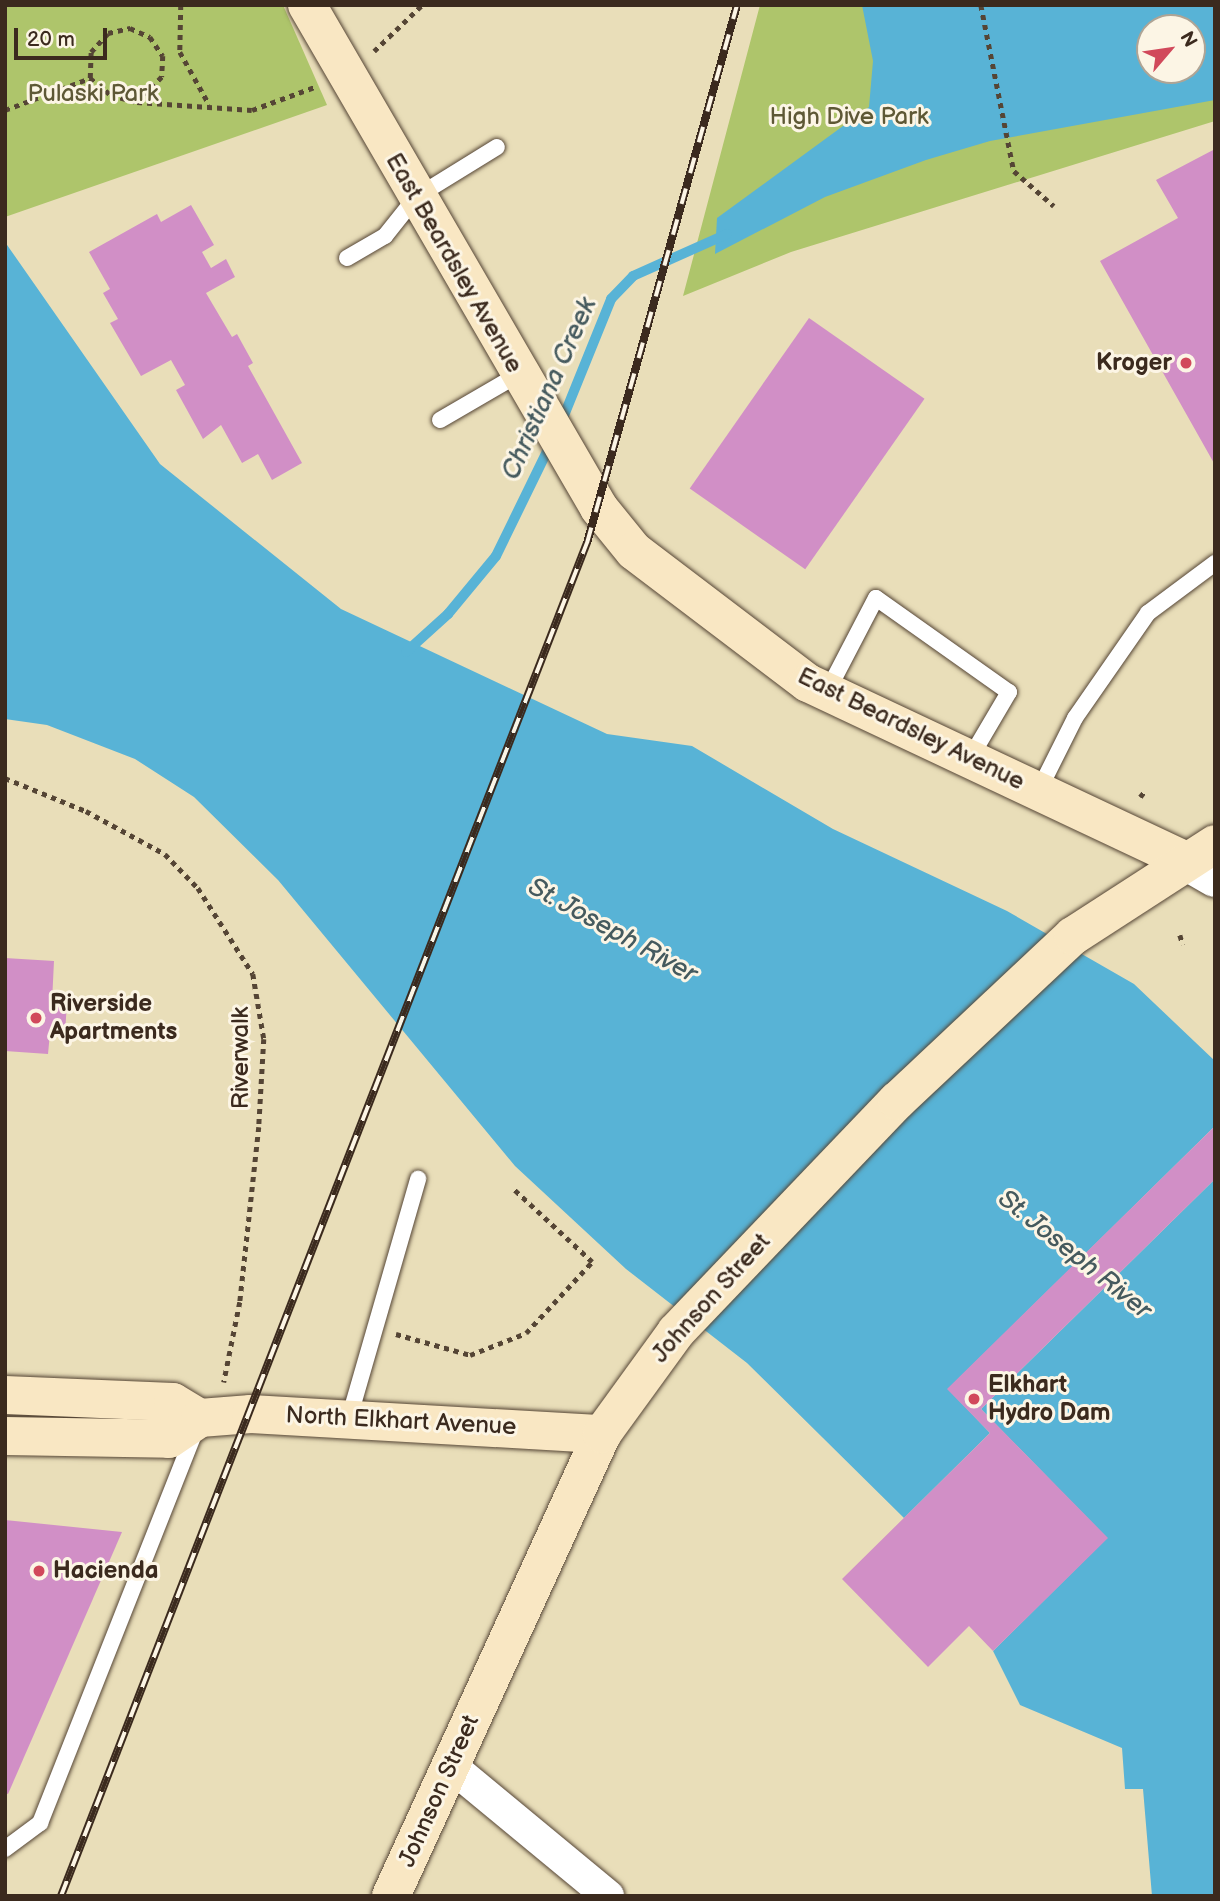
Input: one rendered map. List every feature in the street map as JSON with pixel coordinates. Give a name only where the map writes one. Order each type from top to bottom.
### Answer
[{"type":"main road","name":"East Beardsley Avenue","points":[[307,5],[525,385],[587,487],[634,551],[701,606],[827,692],[967,762],[1038,792],[1199,851]]},
{"type":"main road","name":"Johnson Street","points":[[391,1896],[602,1434],[676,1332],[897,1101],[1073,936],[1199,851]]},
{"type":"main road","name":"North Elkhart Avenue","points":[[5,1395],[173,1402],[200,1418],[350,1415],[602,1434]]},
{"type":"main road","points":[[5,1436],[169,1439],[200,1418]]},
{"type":"street","name":"East Beardsley Avenue","points":[[1199,851],[1215,878]]},
{"type":"street","points":[[451,1766],[608,1896]]},
{"type":"lane","points":[[347,258],[385,236],[416,197],[497,147]]},
{"type":"lane","points":[[440,420],[525,385]]},
{"type":"lane","points":[[1038,792],[1074,718],[1147,613],[1215,563]]},
{"type":"lane","points":[[827,692],[876,598],[1009,692],[967,762]]},
{"type":"lane","points":[[350,1415],[418,1179]]},
{"type":"lane","points":[[5,1849],[40,1823],[200,1418]]},
{"type":"path","points":[[181,5],[180,52],[209,104]]},
{"type":"path","points":[[365,58],[422,5]]},
{"type":"path","points":[[981,5],[1014,171],[1054,206]]},
{"type":"path","points":[[90,78],[91,52],[108,33],[130,28],[150,37],[163,56],[162,78],[137,102]]},
{"type":"path","points":[[90,78],[111,96],[137,102],[209,104],[252,110],[315,87]]},
{"type":"path","points":[[5,110],[90,78]]},
{"type":"path","name":"Riverwalk","points":[[5,778],[86,811],[165,854],[198,888],[253,974],[264,1038],[259,1127],[240,1302],[224,1382]]},
{"type":"path","points":[[1180,935],[1183,946]]},
{"type":"path","points":[[393,1333],[470,1355],[526,1333],[592,1262],[512,1188]]},
{"type":"green space","name":"Pulaski Park","points":[[5,5],[283,5],[327,105],[5,217]]},
{"type":"green space","name":"High Dive Park","points":[[760,5],[1215,5],[1215,121],[791,252],[683,296]]},
{"type":"water","points":[[862,5],[1215,5],[1215,100],[990,141],[926,160],[825,197],[715,254],[717,218],[869,107],[873,61]]},
{"type":"water","name":"St. Joseph River","points":[[5,242],[160,464],[341,609],[607,734],[692,746],[833,829],[1007,911],[1134,984],[1215,1061],[1215,1126],[948,1389],[990,1433],[904,1518],[747,1363],[626,1269],[515,1166],[278,880],[194,797],[135,759],[47,725],[5,719]]},
{"type":"water","points":[[1215,1179],[1215,1896],[1152,1896],[1143,1789],[1125,1789],[1122,1748],[1020,1705],[993,1651],[1107,1538],[981,1409]]},
{"type":"building","name":"Kroger","points":[[1215,149],[1215,465],[1100,261],[1178,218],[1156,180]]},
{"type":"building","points":[[191,205],[214,245],[202,252],[211,268],[226,259],[235,277],[206,293],[232,337],[237,334],[253,363],[248,366],[302,463],[272,480],[258,454],[242,463],[221,425],[203,439],[176,390],[185,385],[171,360],[141,376],[110,323],[118,319],[103,293],[110,289],[89,252],[157,214],[161,222]]},
{"type":"building","points":[[809,318],[925,399],[805,569],[690,488]]},
{"type":"building","name":"Riverside Apartments","points":[[5,958],[54,961],[52,1002],[67,1003],[65,1033],[50,1033],[48,1054],[5,1051]]},
{"type":"building","name":"Elkhart Hydro Dam","points":[[1215,1126],[1215,1179],[981,1409],[1108,1538],[993,1651],[969,1626],[928,1667],[842,1579],[990,1433],[947,1389]]},
{"type":"building","points":[[5,1520],[122,1532],[8,1794],[5,1793]]},
{"type":"waterway","name":"Christiana Creek","points":[[561,423],[611,299],[633,276],[727,234]]},
{"type":"waterway","name":"Christiana Creek","points":[[406,652],[448,614],[496,556],[551,443]]},
{"type":"railway","points":[[61,1896],[587,543],[737,5]]},
{"type":"place","name":"Kroger","points":[[1186,363]]},
{"type":"place","name":"Riverside Apartments","points":[[36,1018]]},
{"type":"place","name":"Elkhart Hydro Dam","points":[[974,1399]]},
{"type":"place","name":"Hacienda","points":[[39,1571]]}]
